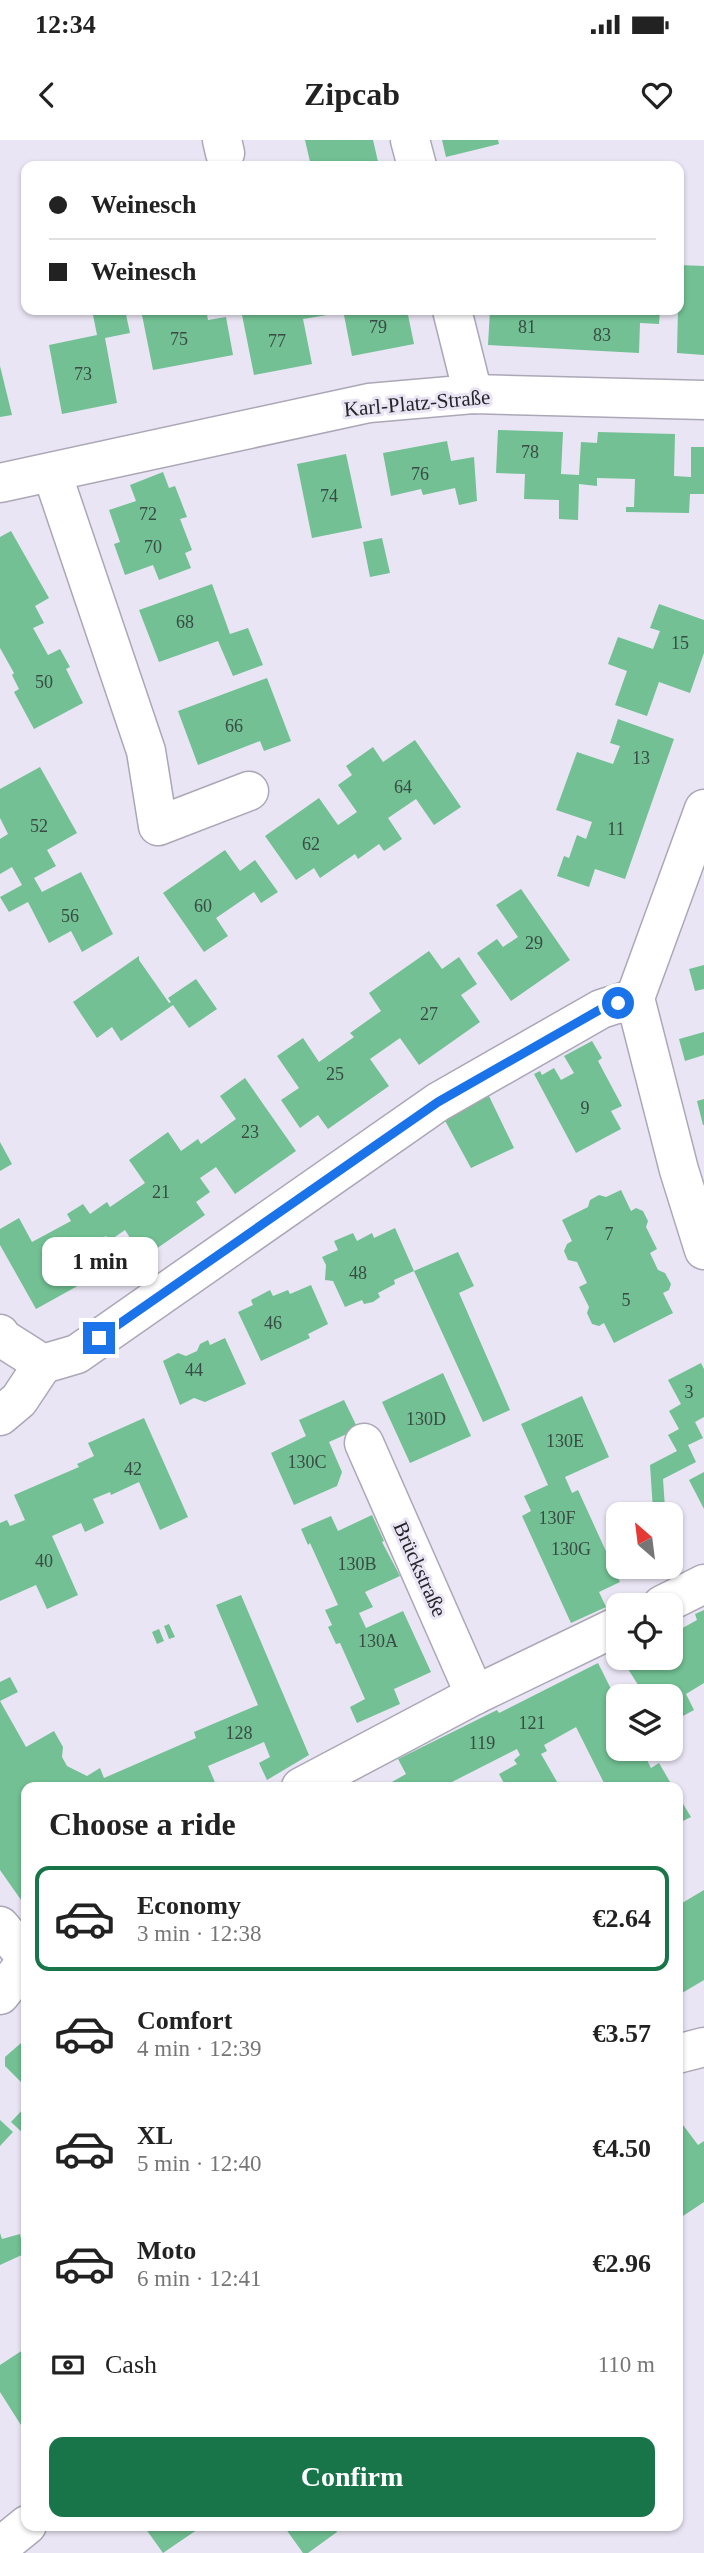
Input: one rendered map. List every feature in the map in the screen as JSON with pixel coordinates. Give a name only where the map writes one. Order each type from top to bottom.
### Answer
[{"type":"street","points":[[410,140],[416,161]]},
{"type":"street","points":[[453,315],[473,394]]},
{"type":"street","name":"Karl-Platz-Straße","points":[[0,483],[369,403],[473,394],[704,400]]},
{"type":"street","points":[[52,472],[146,751],[158,826],[249,791]]},
{"type":"street","points":[[702,819],[635,998],[676,1157],[704,1250]]},
{"type":"street","points":[[0,1416],[19,1400],[43,1364],[76,1353],[438,1102],[601,1009],[635,998]]},
{"type":"street","points":[[0,1334],[2,1338],[43,1364]]},
{"type":"street","name":"Brückstraße","points":[[364,1443],[475,1695]]},
{"type":"street","points":[[683,1594],[704,1584]]},
{"type":"street","points":[[311,1782],[475,1695],[606,1632]]},
{"type":"street","points":[[0,1926],[21,1953]]},
{"type":"street","points":[[0,1995],[21,1966]]},
{"type":"street","points":[[683,2052],[704,2047]]},
{"type":"street","points":[[0,2547],[21,2530]]},
{"type":"building","points":[[305,140],[373,140],[378,161],[310,161]]},
{"type":"building","points":[[442,140],[498,140],[499,144],[446,157]]},
{"type":"building","points":[[684,265],[704,266],[704,355],[677,353],[678,315],[684,315]]},
{"type":"building","points":[[93,315],[126,315],[130,333],[105,338],[117,403],[62,414],[49,345],[97,335]]},
{"type":"building","points":[[142,315],[207,315],[208,320],[226,317],[233,355],[153,370]]},
{"type":"building","points":[[242,315],[327,315],[303,319],[312,364],[254,375]]},
{"type":"building","points":[[344,315],[408,315],[414,344],[352,356]]},
{"type":"building","points":[[490,315],[660,315],[659,324],[640,323],[639,353],[488,345]]},
{"type":"building","points":[[0,366],[12,415],[0,417]]},
{"type":"building","points":[[498,430],[563,432],[561,474],[579,475],[581,442],[597,443],[598,432],[675,434],[674,476],[691,477],[691,447],[704,447],[704,494],[690,494],[689,513],[626,512],[626,507],[634,507],[635,479],[597,478],[597,486],[579,484],[578,520],[559,519],[559,500],[524,499],[525,474],[496,473]]},
{"type":"building","points":[[447,441],[451,461],[474,457],[477,501],[459,505],[455,488],[423,495],[421,489],[391,496],[383,453]]},
{"type":"building","points":[[346,454],[362,528],[312,538],[297,464]]},
{"type":"building","points":[[163,472],[169,488],[175,486],[187,517],[180,519],[192,550],[185,553],[191,568],[159,580],[153,565],[125,575],[114,544],[120,542],[109,510],[136,501],[130,485]]},
{"type":"building","points":[[11,531],[49,598],[35,606],[44,623],[33,628],[48,655],[60,649],[70,667],[66,669],[83,703],[34,729],[14,692],[19,689],[12,675],[14,673],[0,648],[0,537]]},
{"type":"building","points":[[382,538],[390,573],[370,577],[363,542]]},
{"type":"building","points":[[212,584],[230,634],[248,628],[263,665],[233,676],[218,641],[159,662],[139,610]]},
{"type":"building","points":[[659,604],[704,620],[704,653],[690,693],[659,682],[647,716],[615,705],[627,671],[608,664],[618,637],[653,649],[660,631],[650,628]]},
{"type":"building","points":[[267,678],[291,741],[264,751],[260,741],[198,765],[178,711]]},
{"type":"building","points":[[618,719],[674,739],[625,879],[595,869],[589,887],[557,876],[564,856],[569,858],[577,835],[586,839],[592,822],[556,810],[577,752],[613,764],[620,746],[610,743]]},
{"type":"building","points":[[415,740],[461,807],[434,825],[416,799],[388,818],[402,839],[384,851],[379,844],[358,859],[355,854],[320,878],[314,868],[296,880],[265,836],[319,798],[338,825],[357,812],[338,785],[352,775],[346,766],[373,747],[383,762]]},
{"type":"building","points":[[40,767],[77,833],[47,850],[56,866],[34,878],[42,892],[81,872],[113,934],[82,952],[71,931],[49,943],[28,902],[9,912],[0,897],[22,885],[12,867],[0,874],[0,839],[8,834],[0,818],[0,789]]},
{"type":"building","points":[[225,850],[240,871],[255,860],[278,892],[261,903],[254,892],[216,918],[228,936],[204,952],[163,893]]},
{"type":"building","points":[[521,889],[570,960],[511,1001],[477,953],[497,939],[503,947],[518,937],[496,905]]},
{"type":"building","points":[[429,951],[442,969],[459,957],[477,984],[461,995],[480,1022],[419,1065],[400,1038],[370,1059],[389,1086],[328,1129],[318,1115],[300,1128],[281,1100],[299,1088],[277,1056],[303,1038],[319,1062],[354,1037],[350,1033],[381,1011],[369,993]]},
{"type":"building","points":[[139,956],[139,960],[169,1003],[171,1002],[168,998],[196,979],[217,1009],[189,1028],[173,1005],[121,1041],[112,1027],[97,1038],[73,1002]]},
{"type":"building","points":[[704,965],[704,989],[695,991],[689,969]]},
{"type":"building","points":[[704,1032],[704,1055],[685,1061],[679,1039]]},
{"type":"building","points":[[592,1041],[602,1058],[598,1061],[622,1106],[611,1111],[621,1129],[576,1153],[534,1074],[540,1071],[542,1075],[554,1068],[561,1080],[574,1073],[564,1056]]},
{"type":"building","points":[[245,1078],[296,1151],[235,1194],[216,1167],[200,1178],[210,1192],[196,1202],[205,1215],[143,1258],[125,1230],[109,1241],[106,1236],[86,1247],[101,1273],[36,1309],[0,1245],[0,1229],[19,1218],[32,1242],[71,1221],[67,1214],[83,1204],[90,1214],[107,1202],[110,1207],[145,1183],[129,1160],[168,1132],[181,1151],[198,1139],[201,1144],[236,1119],[220,1096]]},
{"type":"building","points":[[487,1092],[514,1148],[471,1168],[443,1117]]},
{"type":"building","points":[[704,1099],[704,1125],[703,1125],[697,1101]]},
{"type":"building","points":[[0,1142],[12,1164],[0,1171]]},
{"type":"building","points":[[621,1190],[631,1211],[636,1208],[643,1211],[648,1221],[646,1227],[657,1249],[650,1253],[658,1270],[665,1273],[671,1284],[669,1290],[663,1293],[673,1313],[614,1343],[604,1323],[599,1326],[592,1324],[587,1313],[589,1307],[579,1287],[587,1283],[577,1262],[568,1260],[564,1251],[572,1241],[562,1220],[588,1207],[590,1200],[599,1195],[606,1197]]},
{"type":"building","points":[[395,1228],[414,1271],[394,1280],[395,1284],[378,1293],[380,1297],[373,1302],[364,1304],[362,1300],[345,1307],[333,1281],[325,1280],[326,1265],[322,1257],[338,1250],[334,1241],[353,1233],[357,1241],[372,1233],[374,1238]]},
{"type":"building","points":[[458,1252],[474,1286],[459,1293],[510,1410],[483,1422],[414,1271]]},
{"type":"building","points":[[311,1285],[328,1324],[308,1334],[310,1338],[261,1361],[238,1312],[253,1305],[251,1300],[270,1290],[273,1296],[288,1290],[290,1294]]},
{"type":"building","points":[[225,1338],[246,1384],[205,1402],[194,1398],[180,1405],[163,1361],[178,1353],[186,1356],[197,1351],[200,1344],[208,1340],[210,1345]]},
{"type":"building","points":[[701,1363],[704,1369],[704,1417],[695,1422],[703,1438],[688,1445],[696,1462],[663,1479],[665,1502],[652,1502],[650,1465],[677,1451],[668,1435],[679,1429],[669,1411],[681,1404],[668,1380]]},
{"type":"building","points":[[443,1373],[471,1436],[410,1463],[382,1402]]},
{"type":"building","points":[[582,1396],[609,1457],[565,1477],[572,1493],[578,1490],[606,1551],[606,1579],[619,1579],[620,1582],[599,1592],[606,1607],[571,1623],[522,1516],[531,1511],[524,1496],[548,1485],[521,1424]]},
{"type":"building","points":[[344,1400],[358,1429],[329,1442],[342,1472],[337,1486],[294,1505],[271,1453],[306,1436],[299,1420]]},
{"type":"building","points":[[144,1418],[188,1517],[160,1530],[139,1482],[111,1495],[110,1492],[93,1499],[104,1523],[85,1532],[81,1523],[52,1536],[78,1595],[47,1609],[36,1585],[0,1601],[0,1523],[7,1520],[10,1526],[25,1520],[14,1495],[79,1467],[77,1464],[94,1456],[88,1443]]},
{"type":"building","points":[[704,1472],[704,1509],[689,1480]]},
{"type":"building","points":[[372,1515],[384,1541],[382,1542],[400,1576],[365,1592],[373,1607],[359,1613],[366,1628],[403,1611],[431,1672],[394,1689],[400,1704],[357,1723],[350,1707],[365,1699],[340,1643],[336,1644],[328,1627],[332,1625],[325,1610],[338,1605],[301,1529],[331,1516],[338,1531]]},
{"type":"building","points":[[241,1595],[309,1755],[267,1780],[259,1763],[270,1757],[264,1742],[208,1766],[215,1782],[21,1782],[21,1900],[0,1870],[0,1701],[26,1747],[54,1731],[63,1747],[62,1757],[67,1766],[87,1776],[100,1768],[104,1778],[196,1738],[194,1732],[258,1705],[216,1605]]},
{"type":"building","points":[[704,1610],[704,1683],[686,1694],[694,1710],[683,1716],[683,1684],[637,1684],[629,1670],[683,1670],[683,1628],[697,1620],[695,1614]]},
{"type":"building","points":[[169,1624],[175,1637],[169,1639],[164,1626]]},
{"type":"building","points":[[159,1629],[164,1641],[157,1644],[152,1632]]},
{"type":"building","points":[[598,1663],[608,1684],[606,1684],[606,1761],[648,1761],[651,1768],[659,1763],[670,1782],[604,1782],[576,1727],[544,1745],[547,1751],[541,1754],[557,1782],[503,1782],[499,1774],[517,1764],[514,1760],[520,1755],[517,1749],[452,1782],[392,1782],[406,1774],[398,1759],[497,1710],[499,1713]]},
{"type":"building","points":[[10,1677],[18,1692],[0,1701],[0,1682]]},
{"type":"building","points":[[683,1804],[691,1817],[683,1821]]},
{"type":"building","points":[[704,1890],[704,1980],[683,1992],[683,1902]]},
{"type":"building","points":[[21,2043],[21,2082],[5,2066],[5,2057]]},
{"type":"building","points":[[21,2111],[21,2131],[11,2122]]},
{"type":"building","points":[[0,2120],[13,2132],[0,2146]]},
{"type":"building","points":[[683,2125],[698,2145],[704,2141],[704,2202],[683,2216]]},
{"type":"building","points":[[0,2233],[2,2239],[20,2234],[21,2255],[0,2265]]},
{"type":"building","points":[[21,2351],[21,2425],[0,2392],[0,2365]]},
{"type":"building","points":[[147,2531],[195,2531],[163,2553]]},
{"type":"building","points":[[287,2531],[336,2531],[308,2553],[303,2553]]},
{"type":"route","points":[[99,1338],[438,1102],[601,1009],[618,1003]]}]
